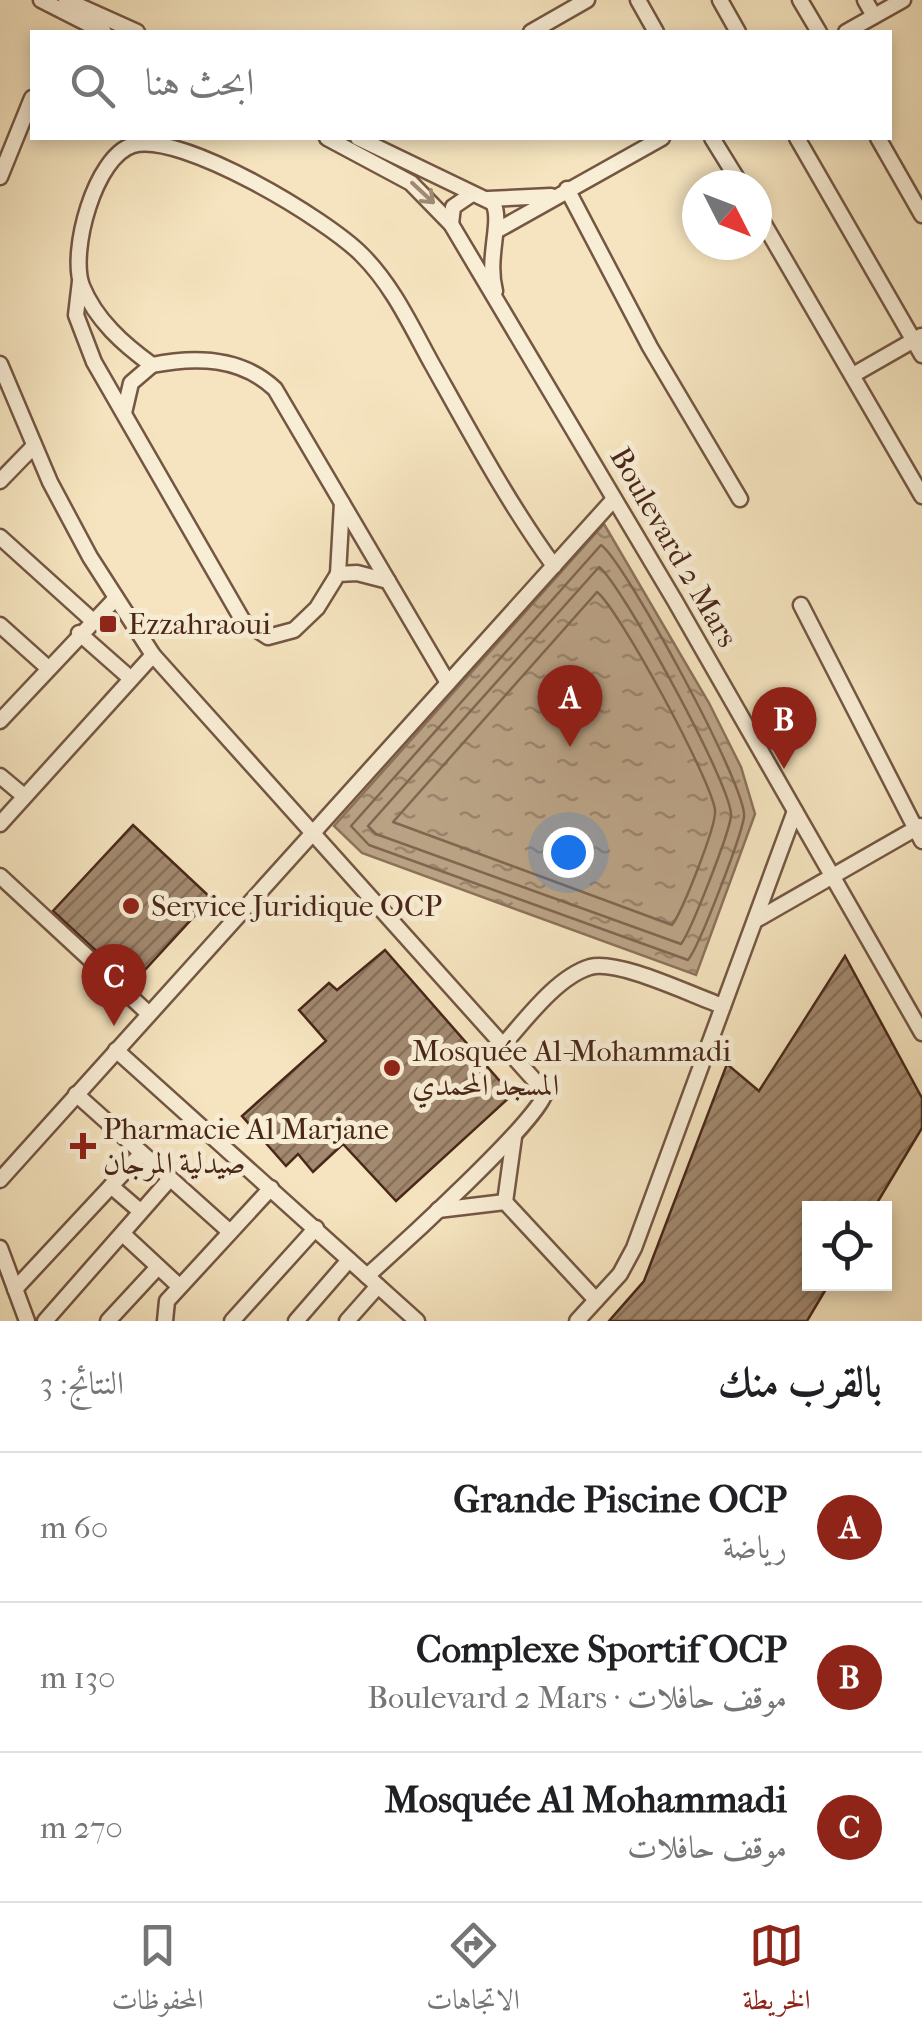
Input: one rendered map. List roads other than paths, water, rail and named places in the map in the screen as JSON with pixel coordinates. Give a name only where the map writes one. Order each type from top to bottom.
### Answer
[{"type":"street","points":[[41,0],[70,26]]},
{"type":"street","points":[[66,0],[133,30]]},
{"type":"street","points":[[638,0],[655,30]]},
{"type":"street","points":[[720,0],[737,30]]},
{"type":"street","points":[[800,0],[818,30]]},
{"type":"street","points":[[865,0],[874,16]]},
{"type":"street","points":[[850,30],[903,0]]},
{"type":"street","points":[[535,30],[580,2]]},
{"type":"street","points":[[0,176],[30,103]]},
{"type":"street","points":[[330,140],[412,183],[460,238],[477,243],[560,192],[658,140]]},
{"type":"street","points":[[362,140],[472,194],[488,198],[560,192]]},
{"type":"street","points":[[713,140],[732,170]]},
{"type":"street","points":[[798,140],[918,338],[922,355]]},
{"type":"street","points":[[879,140],[922,215]]},
{"type":"street","points":[[342,502],[338,574],[317,608],[294,630],[268,637],[250,629],[124,418],[79,326],[74,304],[80,281],[80,247],[96,185],[117,153],[136,144],[178,149],[324,223],[362,254],[398,300],[554,566]]},
{"type":"street","points":[[560,192],[740,500]]},
{"type":"street","points":[[450,224],[453,207],[472,194]]},
{"type":"street","points":[[488,198],[498,213],[491,276],[497,296]]},
{"type":"street","points":[[772,237],[922,496]]},
{"type":"street","name":"Boulevard 2 Mars","points":[[460,238],[922,1034]]},
{"type":"street","points":[[80,281],[106,325],[152,364]]},
{"type":"street","points":[[853,375],[918,338]]},
{"type":"street","points":[[124,418],[131,383],[152,364],[190,359],[234,364],[260,375],[284,399],[448,683]]},
{"type":"street","points":[[0,364],[33,447],[115,599],[152,655],[545,1092],[543,1105],[372,1281],[347,1321]]},
{"type":"street","points":[[0,481],[33,447]]},
{"type":"street","points":[[0,1180],[614,500]]},
{"type":"street","points":[[0,537],[93,620]]},
{"type":"street","points":[[338,574],[357,573],[388,580]]},
{"type":"street","points":[[0,721],[115,599]]},
{"type":"street","points":[[756,920],[919,832],[802,605]]},
{"type":"street","points":[[0,625],[48,668]]},
{"type":"street","points":[[79,634],[130,678]]},
{"type":"street","points":[[0,824],[152,655]]},
{"type":"street","points":[[0,776],[24,796]]},
{"type":"street","points":[[576,1321],[620,1274],[634,1248],[795,811]]},
{"type":"street","points":[[0,876],[149,1014]]},
{"type":"street","points":[[504,1044],[567,980],[593,966],[621,970],[723,1006]]},
{"type":"street","points":[[116,1050],[418,1321]]},
{"type":"street","points":[[76,1094],[230,1232]]},
{"type":"street","points":[[505,1202],[514,1136]]},
{"type":"street","points":[[15,1289],[140,1155]]},
{"type":"street","points":[[44,1321],[168,1180]]},
{"type":"street","points":[[112,1186],[140,1211]]},
{"type":"street","points":[[165,1321],[166,1301],[271,1188]]},
{"type":"street","points":[[505,1202],[596,1300]]},
{"type":"street","points":[[437,1210],[505,1202]]},
{"type":"street","points":[[232,1321],[316,1228]]},
{"type":"street","points":[[124,1234],[179,1286]]},
{"type":"street","points":[[0,1248],[27,1321]]},
{"type":"street","points":[[296,1321],[350,1260]]},
{"type":"street","points":[[108,1321],[158,1267]]},
{"type":"water","points":[[604,524],[709,703],[741,767],[755,814],[696,975],[362,853],[334,826]]},
{"type":"place","name":"Ezzahraoui","points":[[108,624]]},
{"type":"place","name":"Grande Piscine OCP","points":[[570,747]]},
{"type":"place","name":"Complexe Sportif OCP","points":[[784,769]]},
{"type":"place","name":"Service Juridique OCP","points":[[131,906]]},
{"type":"place","name":"Mosquée Al Mohammadi","points":[[114,1026]]},
{"type":"place","name":"Mosquée Al-Mohammadi المسجد المحمدي","points":[[392,1068]]},
{"type":"place","name":"Pharmacie Al Marjane صيدلية المرجان","points":[[83,1146]]}]
